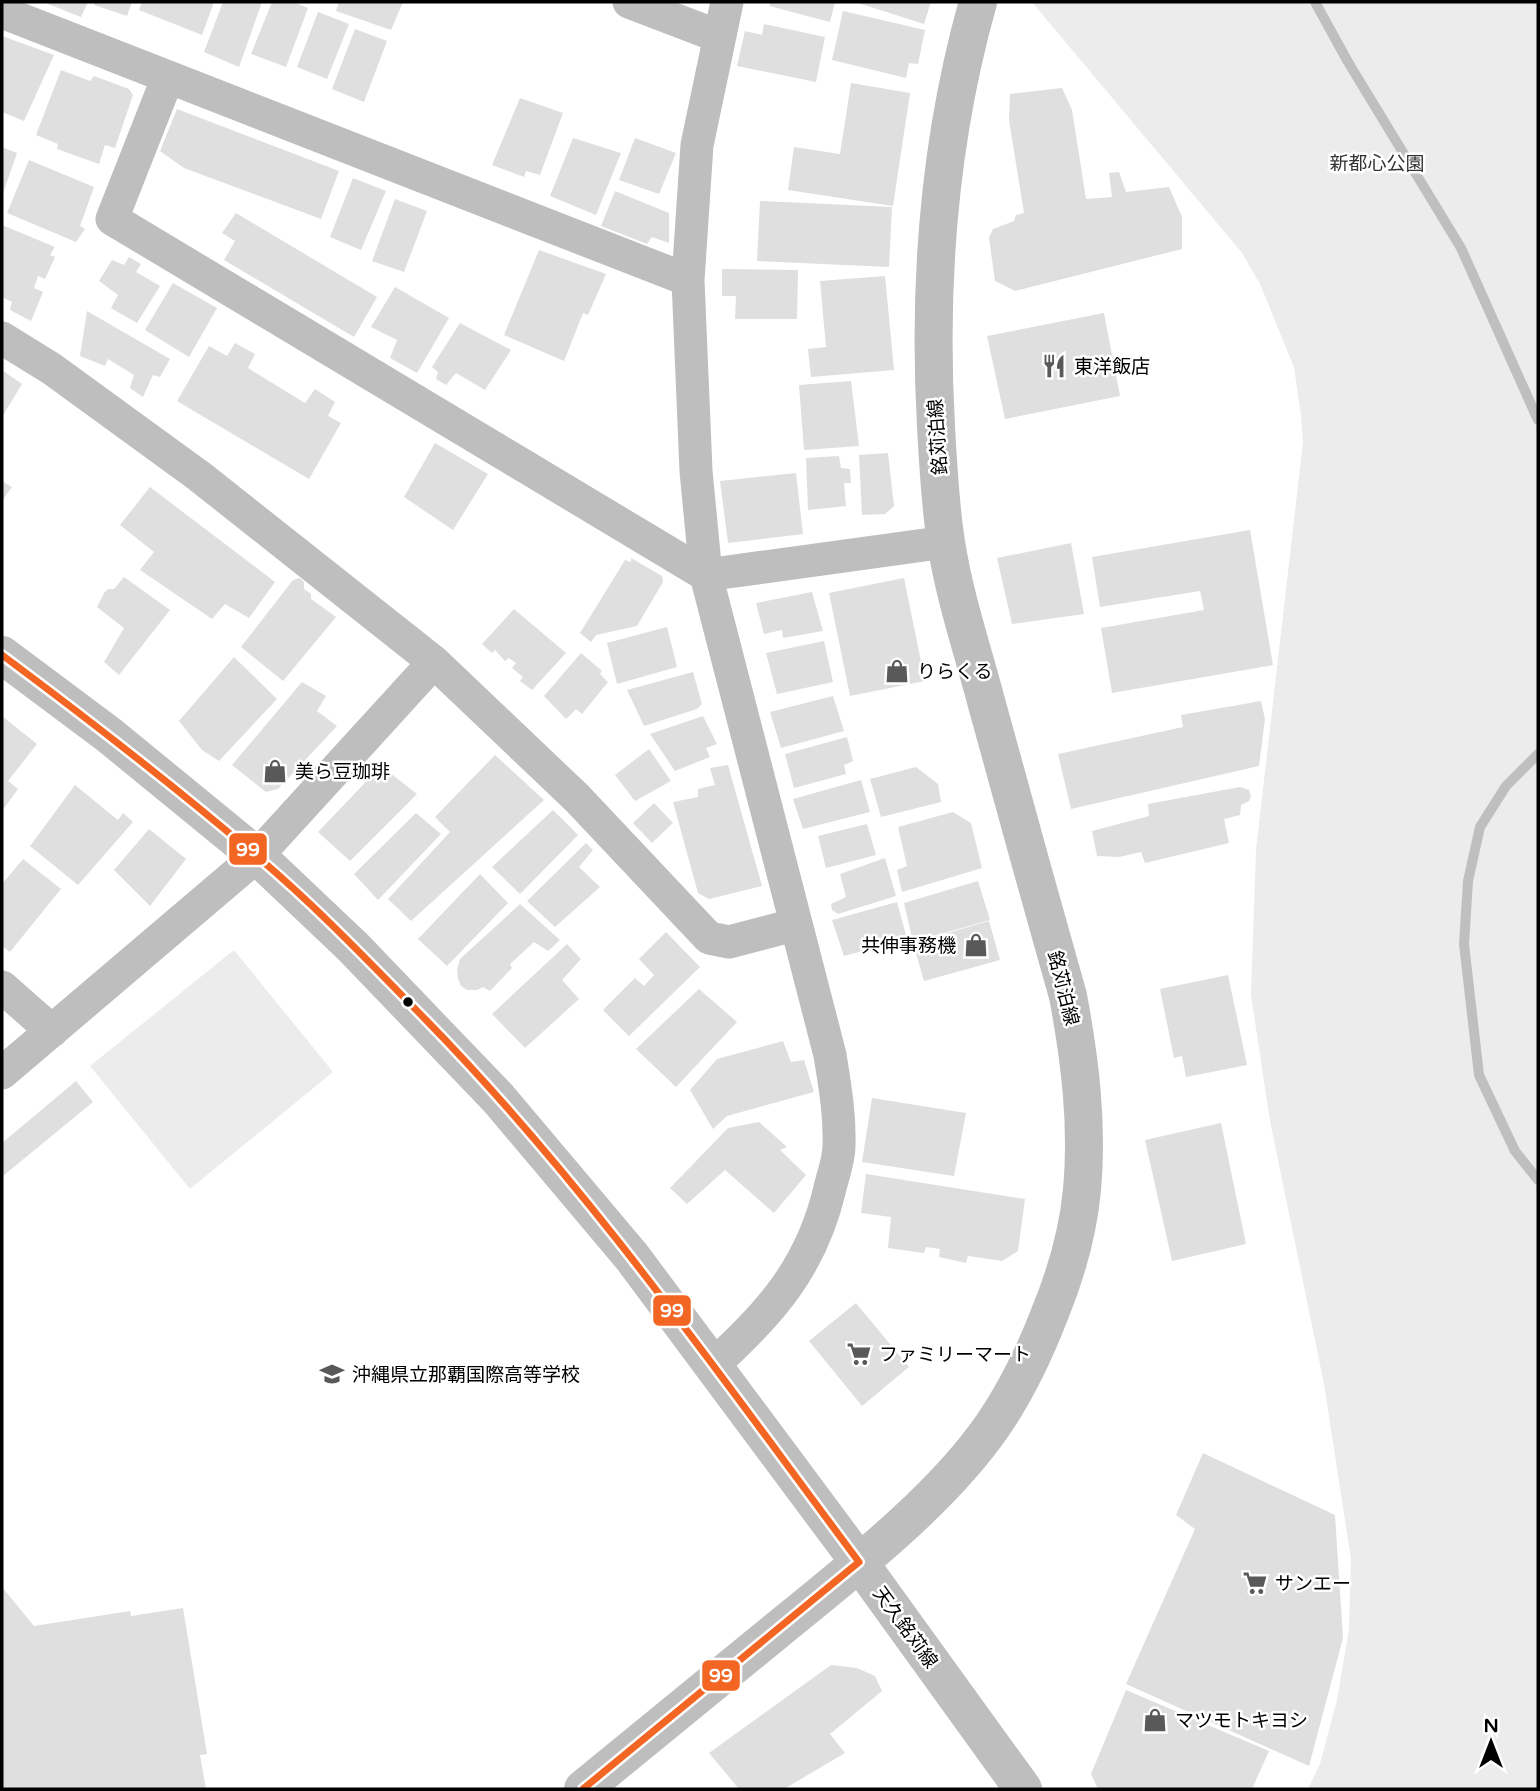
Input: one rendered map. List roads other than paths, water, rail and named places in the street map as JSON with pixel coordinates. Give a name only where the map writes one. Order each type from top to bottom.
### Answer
[{"type":"street","points":[[629,2],[718,36]]},
{"type":"street","points":[[713,1365],[778,1299],[807,1257],[825,1209],[839,1149],[838,1100],[830,1055],[794,925],[706,575],[696,471],[688,280],[697,145],[727,2]]},
{"type":"street","name":"銘苅泊線","points":[[583,1789],[859,1562],[924,1503],[963,1462],[992,1426],[1019,1383],[1059,1291],[1073,1240],[1082,1191],[1084,1136],[1082,1086],[1068,996],[968,636],[946,542],[933,374],[936,244],[943,177],[956,87],[978,2]]},
{"type":"street","points":[[2,12],[688,280]]},
{"type":"street","points":[[168,77],[112,219],[706,575],[946,542]]},
{"type":"street","points":[[2,338],[52,369],[198,476],[434,662],[577,799],[709,938],[729,942],[794,925]]},
{"type":"street","name":"天久銘苅線","points":[[2,655],[109,735],[257,856],[354,947],[498,1098],[632,1257],[859,1562],[1023,1789]]},
{"type":"street","points":[[2,1073],[257,856],[434,662]]},
{"type":"street","points":[[2,986],[52,1031]]},
{"type":"waterway","points":[[1315,2],[1348,62],[1461,248],[1538,420]]},
{"type":"waterway","points":[[1538,754],[1506,786],[1480,827],[1468,881],[1464,944],[1479,1075],[1515,1151],[1538,1180]]},
{"type":"place","name":"東洋飯店","points":[[1054,366]]},
{"type":"place","name":"りらくる","points":[[897,671]]},
{"type":"place","name":"美ら豆珈琲","points":[[275,771]]},
{"type":"place","name":"共伸事務機","points":[[976,945]]},
{"type":"place","name":"ファミリーマート","points":[[859,1354]]},
{"type":"place","name":"沖縄県立那覇国際高等学校","points":[[332,1374]]},
{"type":"place","name":"サンエー","points":[[1255,1583]]},
{"type":"place","name":"マツモトキヨシ","points":[[1155,1720]]},
{"type":"park label","name":"新都心公園","points":[[1377,163]]}]
